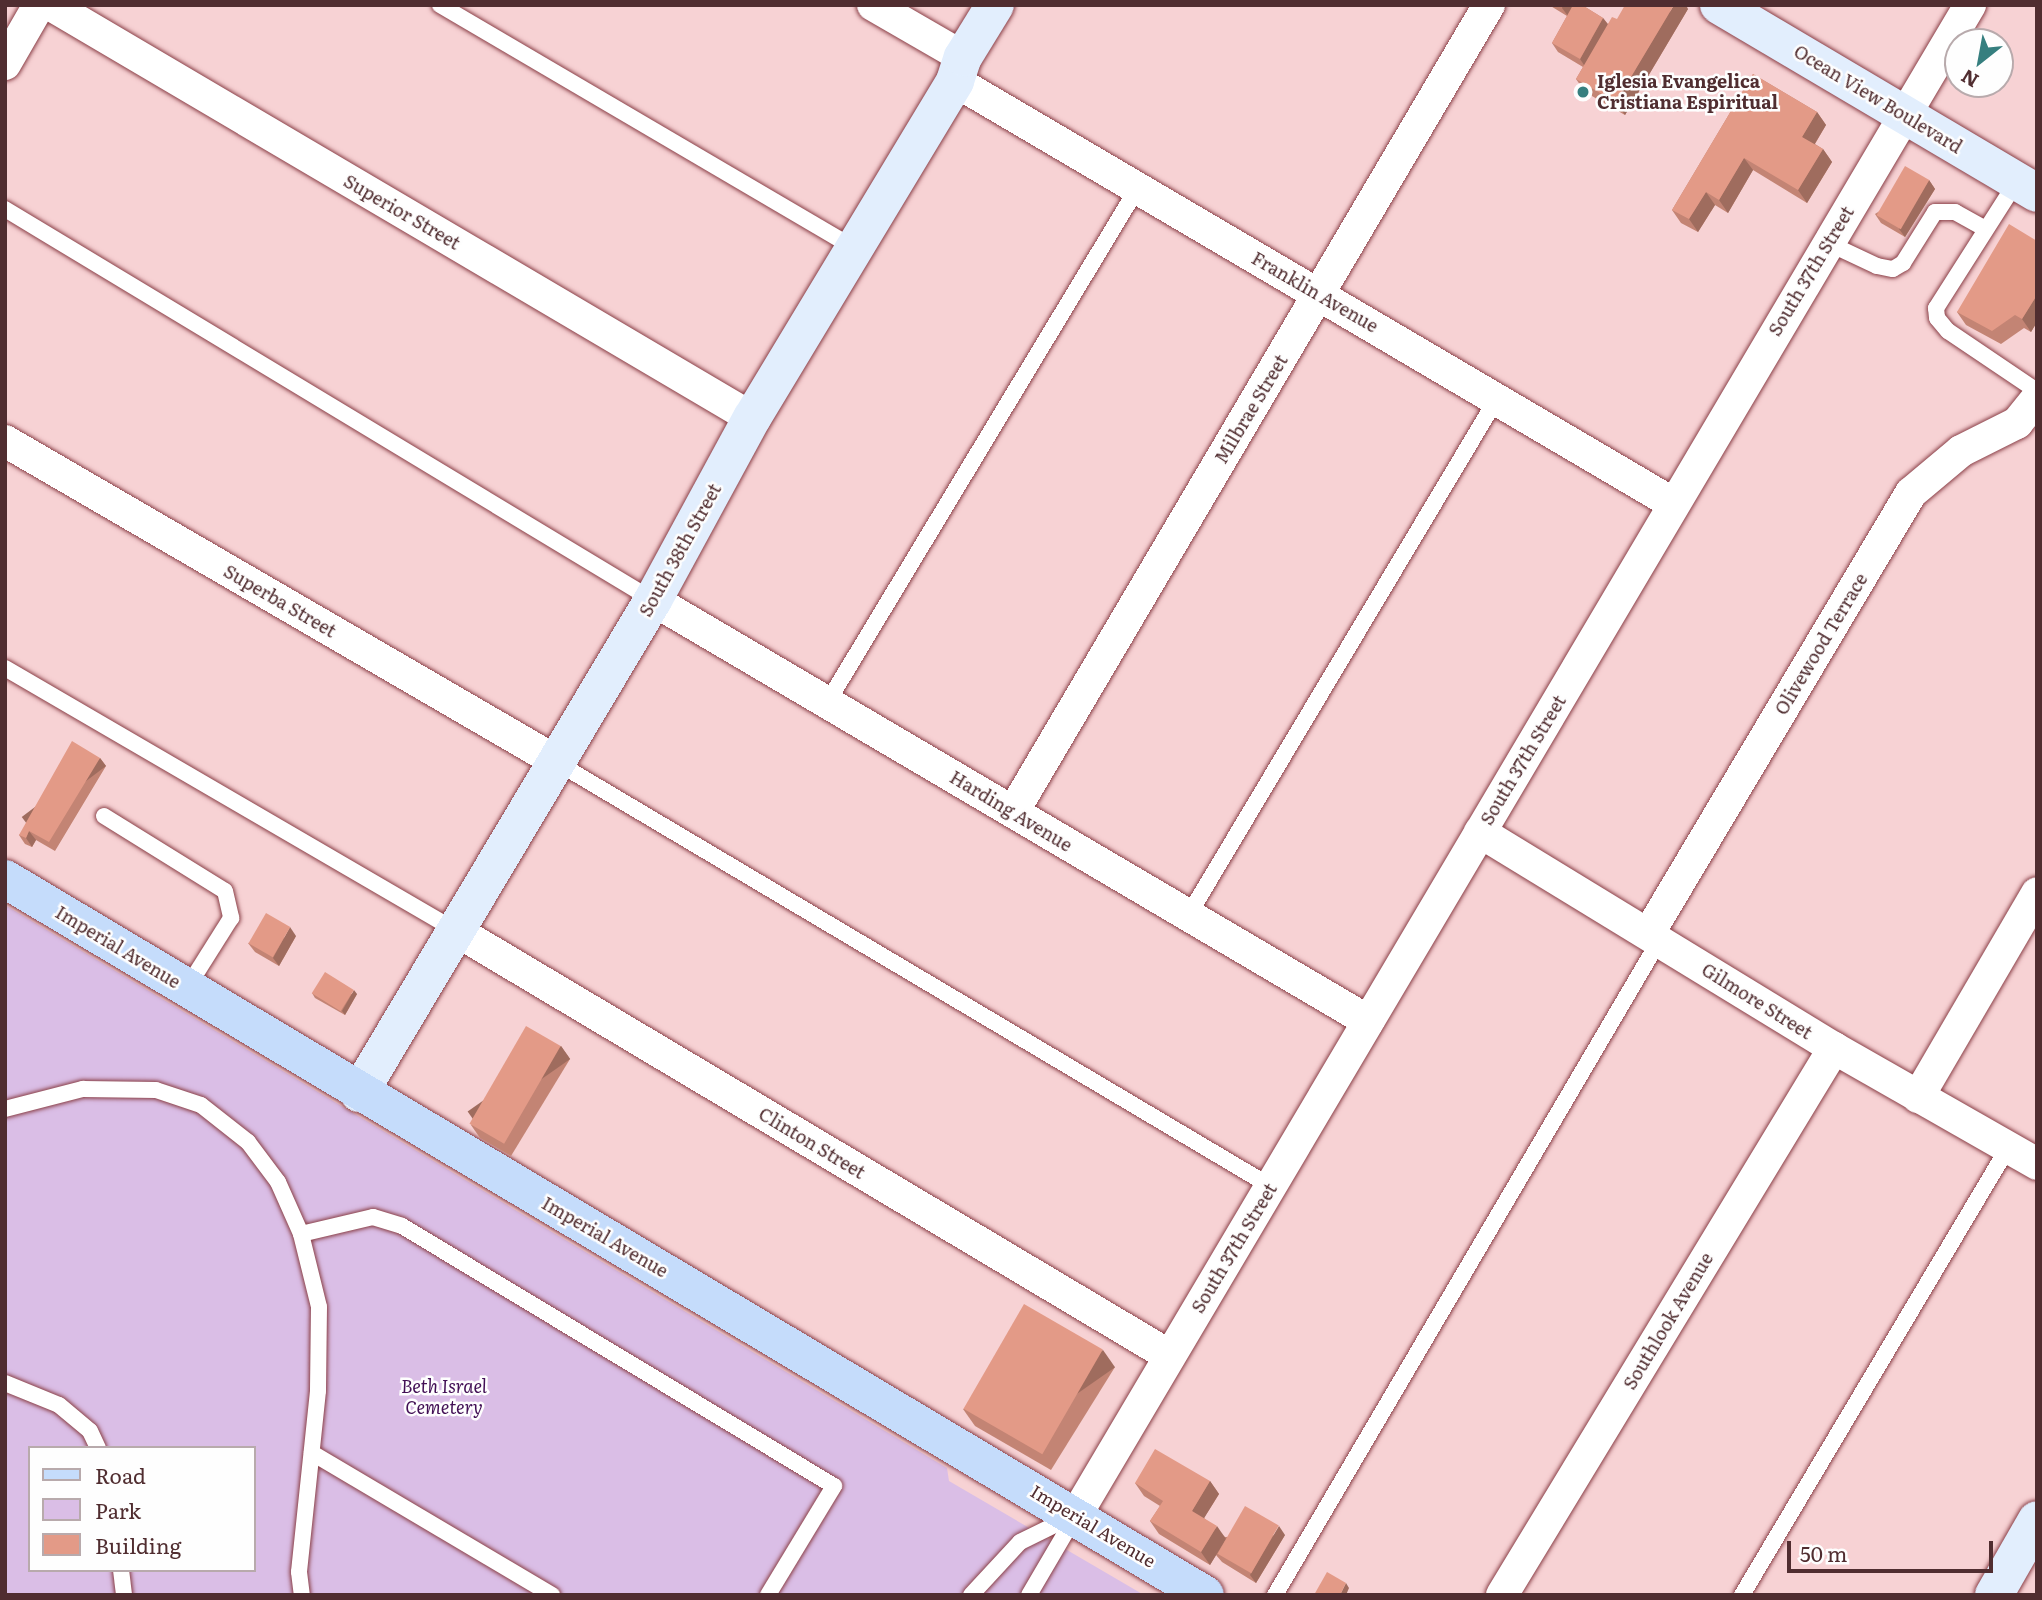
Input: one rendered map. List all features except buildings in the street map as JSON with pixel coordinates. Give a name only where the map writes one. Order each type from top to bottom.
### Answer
[{"type":"main road","name":"Imperial Avenue","points":[[5,879],[359,1093],[1076,1514],[1205,1595]]},
{"type":"street","points":[[5,64],[39,5]]},
{"type":"street","name":"Superior Street","points":[[51,5],[752,418]]},
{"type":"street","name":"Franklin Avenue","points":[[873,5],[959,69],[1137,189],[1674,504]]},
{"type":"street","name":"South 38th Street","points":[[359,1093],[554,760],[653,600],[752,418],[855,248],[995,5]]},
{"type":"street","name":"Milbrae Street","points":[[1013,812],[1489,5]]},
{"type":"street","name":"Ocean View Boulevard","points":[[1719,5],[2027,187]]},
{"type":"street","name":"South 37th Street","points":[[1076,1514],[1970,5]]},
{"type":"street","name":"Olivewood Terrace","points":[[1654,937],[1911,493],[1961,452],[2027,429],[2037,398]]},
{"type":"street","name":"Superba Street","points":[[5,441],[554,760]]},
{"type":"street","name":"Harding Avenue","points":[[653,600],[1368,1021]]},
{"type":"street","name":"Gilmore Street","points":[[1480,832],[1834,1048],[2037,1164]]},
{"type":"street","points":[[1918,1097],[2037,893]]},
{"type":"street","name":"Clinton Street","points":[[455,930],[1170,1356]]},
{"type":"street","name":"Southlook Avenue","points":[[1502,1595],[1834,1048]]},
{"type":"street","points":[[1994,1595],[2037,1520]]},
{"type":"lane","points":[[440,5],[855,248]]},
{"type":"lane","points":[[2027,187],[1986,229],[1936,308],[1937,318],[1948,331],[2037,391]]},
{"type":"lane","points":[[827,703],[1137,189]]},
{"type":"lane","points":[[5,209],[653,600]]},
{"type":"lane","points":[[1828,243],[1877,266],[1893,269],[1903,263],[1935,212],[1955,212],[1986,229]]},
{"type":"lane","points":[[1188,916],[1496,400]]},
{"type":"lane","points":[[5,668],[455,930]]},
{"type":"lane","points":[[554,760],[1270,1186]]},
{"type":"lane","points":[[104,816],[225,891],[231,918],[187,988]]},
{"type":"lane","points":[[1275,1595],[1654,937]]},
{"type":"lane","points":[[5,1110],[83,1089],[156,1090],[201,1105],[248,1142],[278,1182],[301,1234],[319,1307],[312,1453],[299,1572],[302,1595]]},
{"type":"lane","points":[[1742,1595],[2008,1146]]},
{"type":"lane","points":[[301,1234],[373,1217],[402,1226],[834,1486],[768,1595]]},
{"type":"lane","points":[[5,1383],[59,1405],[90,1431],[97,1446]]},
{"type":"lane","points":[[312,1453],[552,1595]]},
{"type":"lane","points":[[971,1595],[1020,1542],[1076,1514]]},
{"type":"lane","points":[[1029,1595],[1076,1514]]},
{"type":"lane","points":[[121,1572],[124,1595]]},
{"type":"green space","name":"Beth Israel Cemetery","points":[[5,905],[947,1468],[949,1481],[1144,1595],[5,1595]]},
{"type":"place","name":"Iglesia Evangelica Cristiana Espiritual","points":[[1583,92]]}]
